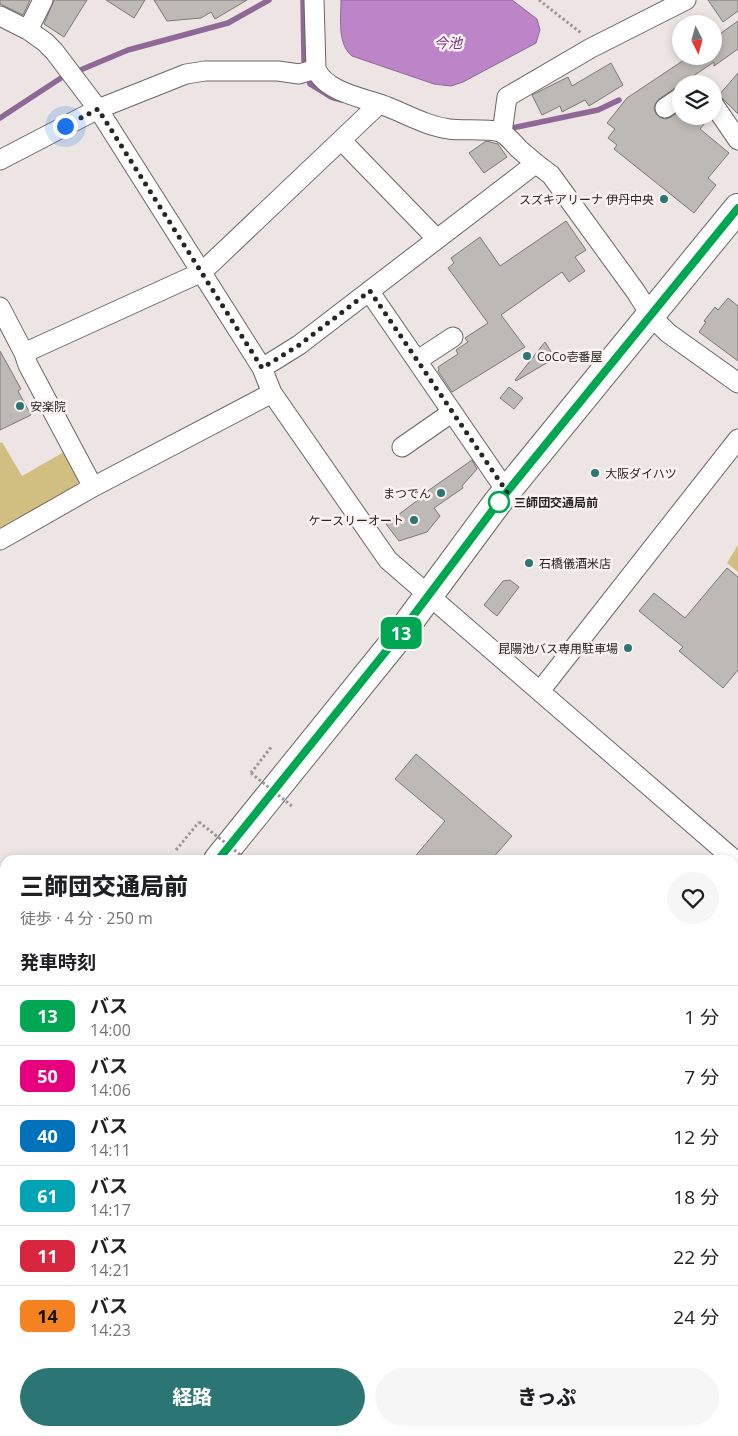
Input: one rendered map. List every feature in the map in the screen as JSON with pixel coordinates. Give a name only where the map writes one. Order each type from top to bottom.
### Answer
[{"type":"highway","points":[[222,855],[429,597],[507,492],[738,208]]},
{"type":"street","points":[[28,30],[43,0]]},
{"type":"street","points":[[314,0],[316,70],[319,78],[360,99],[379,104],[425,124],[449,129],[491,130],[502,133],[535,164],[552,175],[636,292],[651,316],[668,333],[738,383]]},
{"type":"street","points":[[502,133],[507,97],[591,48],[686,0]]},
{"type":"street","points":[[0,16],[28,30],[45,42],[98,109],[262,368],[272,393],[388,560],[729,855]]},
{"type":"street","points":[[0,160],[98,109],[186,74],[205,71],[243,70],[298,74],[316,70]]},
{"type":"street","points":[[665,108],[672,103]]},
{"type":"street","points":[[24,353],[202,272],[379,104]]},
{"type":"street","points":[[722,117],[738,140]]},
{"type":"street","points":[[341,140],[437,239]]},
{"type":"street","points":[[262,368],[299,345],[535,164]]},
{"type":"street","points":[[370,291],[418,360],[451,413],[507,492]]},
{"type":"street","points":[[0,307],[24,353],[28,365],[93,487]]},
{"type":"street","points":[[418,360],[452,337]]},
{"type":"street","points":[[0,540],[93,487],[272,393]]},
{"type":"street","points":[[402,446],[451,413]]},
{"type":"street","points":[[540,691],[738,439]]},
{"type":"path","points":[[539,0],[586,36],[591,48]]},
{"type":"path","points":[[272,746],[251,773],[293,807]]},
{"type":"path","points":[[176,850],[199,822],[241,855]]},
{"type":"shaded area","points":[[2,442],[22,476],[64,452],[78,481],[76,491],[0,533],[0,443]]},
{"type":"shaded area","points":[[738,545],[738,572],[727,563]]},
{"type":"water","name":"今池","points":[[341,0],[512,0],[537,19],[540,30],[536,43],[463,82],[451,86],[434,84],[352,56],[347,51],[342,38]]},
{"type":"building","points":[[0,0],[30,0],[23,15],[0,4]]},
{"type":"building","points":[[54,0],[87,0],[64,37],[44,24]]},
{"type":"building","points":[[106,0],[145,0],[134,18]]},
{"type":"building","points":[[154,0],[247,0],[215,19],[211,12],[201,18],[167,21]]},
{"type":"building","points":[[708,0],[738,0],[738,11],[723,22],[722,15],[718,15]]},
{"type":"building","points":[[738,21],[738,49],[722,60],[722,32]]},
{"type":"building","points":[[611,63],[623,85],[589,106],[585,100],[562,112],[560,106],[542,115],[532,95],[568,77],[572,86]]},
{"type":"building","points":[[676,65],[710,65],[695,75],[672,75],[672,90],[659,99],[654,109],[661,118],[666,119],[672,116],[672,125],[703,125],[700,129],[729,153],[708,178],[716,185],[694,213],[614,149],[617,145],[608,138],[615,129],[607,123],[627,98]]},
{"type":"building","points":[[738,73],[738,114],[722,98],[722,92]]},
{"type":"building","points":[[486,141],[498,144],[507,157],[484,173],[469,153]]},
{"type":"building","points":[[566,221],[586,250],[575,257],[585,271],[569,282],[562,272],[501,315],[525,347],[452,392],[438,371],[438,367],[458,354],[456,350],[468,342],[465,338],[488,323],[448,268],[454,263],[451,258],[480,237],[500,266]]},
{"type":"building","points":[[728,298],[738,306],[738,361],[699,332],[706,322],[704,321],[715,307],[718,310]]},
{"type":"building","points":[[545,342],[555,358],[516,381],[515,380]]},
{"type":"building","points":[[0,351],[21,389],[18,391],[31,415],[0,430]]},
{"type":"building","points":[[509,387],[523,398],[514,409],[500,398]]},
{"type":"building","points":[[472,460],[477,469],[462,486],[463,488],[434,508],[440,516],[427,532],[399,541],[386,524],[425,493]]},
{"type":"building","points":[[727,568],[738,577],[738,670],[723,688],[679,651],[683,647],[639,611],[654,593],[685,618]]},
{"type":"building","points":[[510,580],[519,587],[497,616],[484,605],[503,581]]},
{"type":"building","points":[[416,754],[512,836],[495,855],[416,855],[445,821],[395,779]]},
{"type":"waterway","points":[[78,71],[128,50],[228,23],[269,0]]},
{"type":"waterway","points":[[303,0],[304,60],[310,84],[331,97],[342,100]]},
{"type":"waterway","points":[[0,118],[61,78]]},
{"type":"waterway","points":[[512,128],[598,110],[619,100]]},
{"type":"bus line","name":"13","points":[[222,855],[429,597],[498,503],[738,208]]},
{"type":"place","name":"スズキアリーナ 伊丹中央","points":[[664,199]]},
{"type":"place","name":"CoCo壱番屋","points":[[527,356]]},
{"type":"place","name":"安楽院","points":[[20,406]]},
{"type":"place","name":"大阪ダイハツ","points":[[595,473]]},
{"type":"place","name":"まつでん","points":[[441,493]]},
{"type":"place","name":"三師団交通局前","points":[[499,502]]},
{"type":"place","name":"ケースリーオート","points":[[414,520]]},
{"type":"place","name":"石橋儀酒米店","points":[[529,563]]},
{"type":"place","name":"昆陽池バス専用駐車場","points":[[628,648]]},
{"type":"route","points":[[65,126],[98,109],[262,368],[299,345],[370,291],[418,360],[451,413],[507,492],[499,502]]}]
